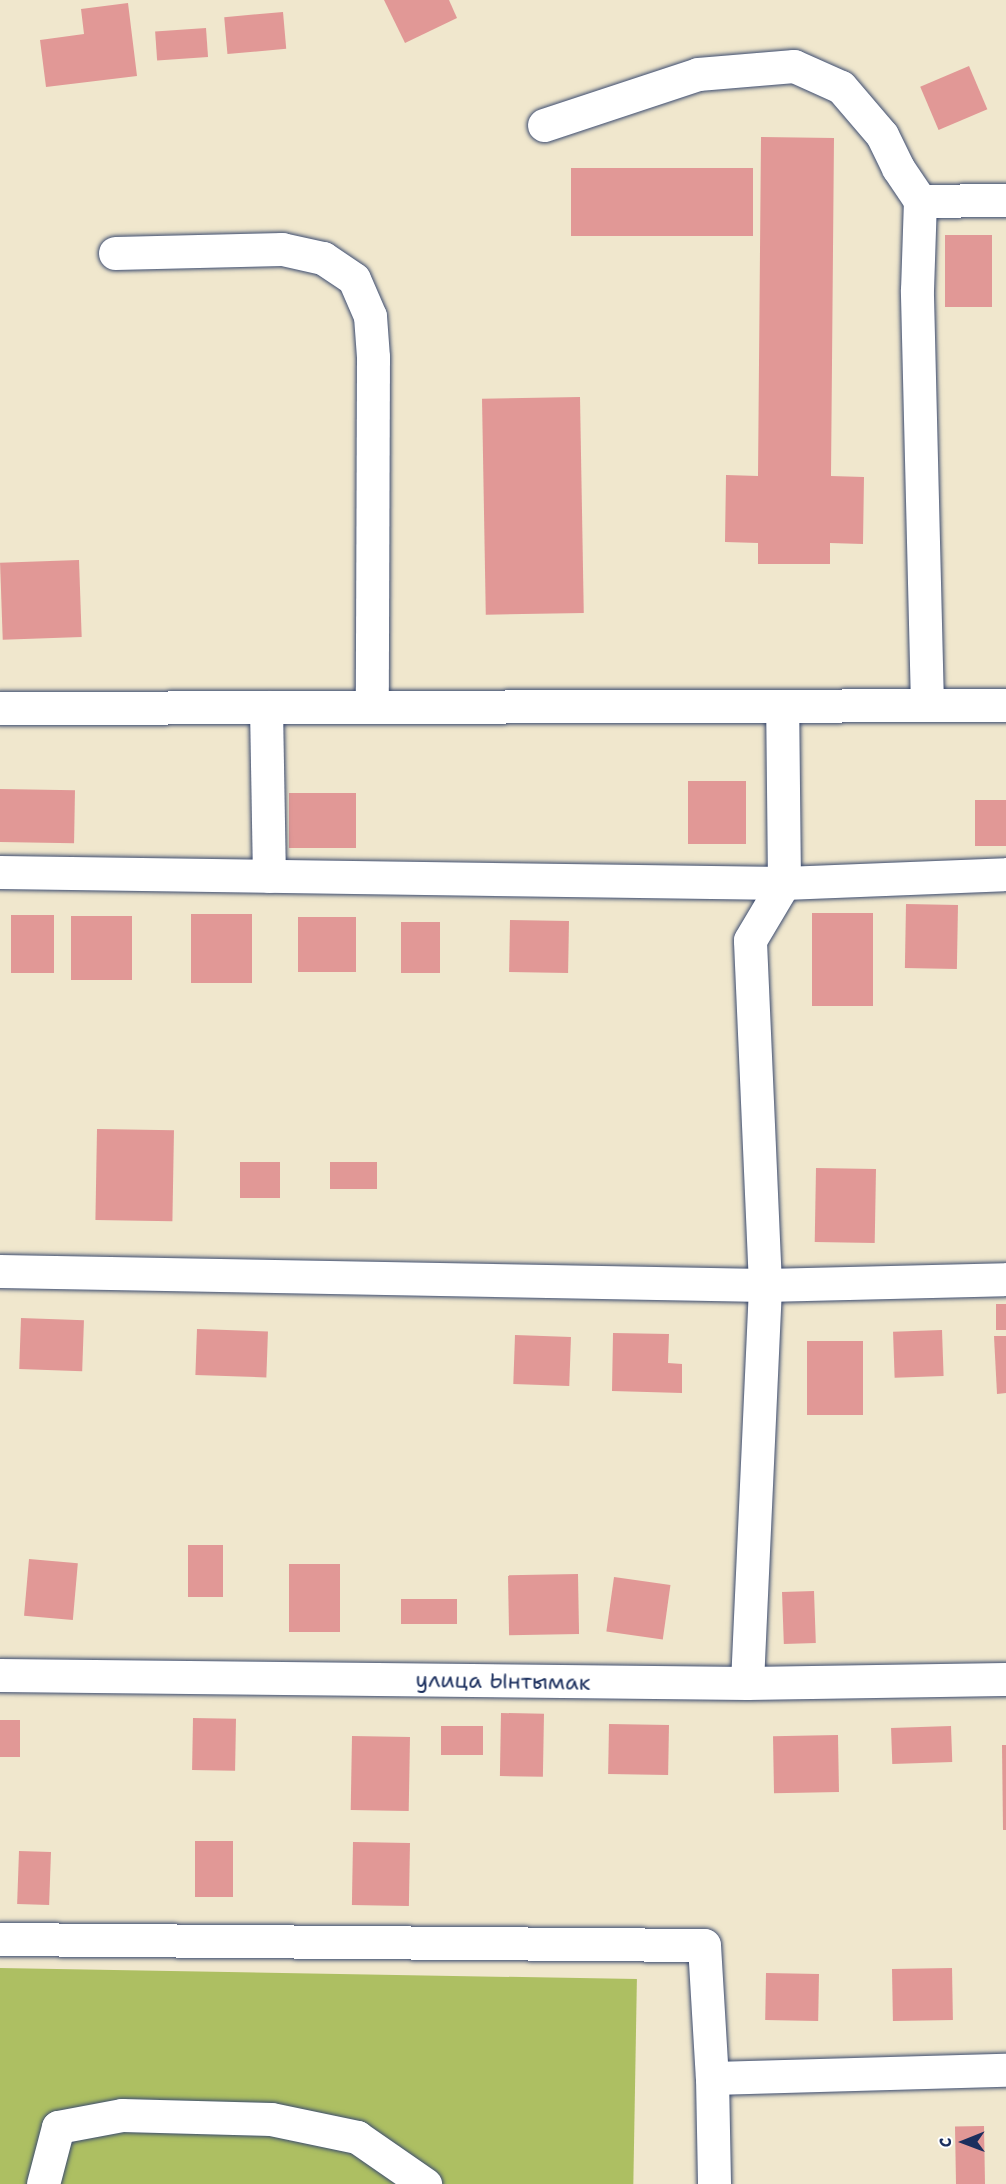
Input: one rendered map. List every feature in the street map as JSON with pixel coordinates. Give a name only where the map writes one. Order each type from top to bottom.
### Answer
[{"type":"street","points":[[544,125],[698,74],[794,66],[841,87],[882,135],[898,168],[920,201],[917,302],[927,705]]},
{"type":"street","points":[[920,201],[1006,200]]},
{"type":"street","points":[[115,253],[282,249],[323,258],[354,279],[370,316],[373,357],[372,707]]},
{"type":"street","points":[[0,708],[1006,705]]},
{"type":"street","points":[[747,1683],[765,1286],[750,940],[784,883],[782,706]]},
{"type":"street","points":[[266,707],[269,876]]},
{"type":"street","points":[[0,872],[784,883],[1006,873]]},
{"type":"street","points":[[0,1271],[765,1286],[1006,1279]]},
{"type":"street","name":"улица Ынтымак","points":[[0,1675],[747,1683],[1006,1679]]},
{"type":"street","points":[[0,1939],[704,1945],[712,2078],[714,2184]]},
{"type":"street","points":[[712,2078],[1006,2070]]},
{"type":"street","points":[[43,2184],[58,2127],[122,2115],[271,2119],[357,2137],[425,2184]]},
{"type":"green space","points":[[0,1968],[637,1979],[633,2184],[0,2184]]},
{"type":"building","points":[[384,0],[449,0],[457,18],[405,43]]},
{"type":"building","points":[[128,3],[137,76],[46,87],[40,40],[84,34],[81,9]]},
{"type":"building","points":[[283,12],[286,49],[227,54],[224,17]]},
{"type":"building","points":[[206,28],[208,57],[157,60],[155,32]]},
{"type":"building","points":[[969,66],[987,109],[939,130],[920,87]]},
{"type":"building","points":[[761,137],[834,138],[831,476],[864,477],[863,544],[830,543],[830,564],[758,564],[758,543],[725,542],[726,475],[758,476]]},
{"type":"building","points":[[571,168],[753,168],[753,236],[571,236]]},
{"type":"building","points":[[945,235],[992,235],[992,307],[945,307]]},
{"type":"building","points":[[580,397],[584,613],[486,615],[482,399]]},
{"type":"building","points":[[79,560],[82,637],[3,640],[0,563]]},
{"type":"building","points":[[688,781],[746,781],[746,844],[688,844]]},
{"type":"building","points":[[0,789],[75,790],[74,843],[0,842]]},
{"type":"building","points":[[289,793],[356,793],[356,848],[289,848]]},
{"type":"building","points":[[975,800],[1006,800],[1006,846],[975,846]]},
{"type":"building","points":[[906,904],[958,905],[957,969],[905,968]]},
{"type":"building","points":[[812,913],[873,913],[873,1006],[812,1006]]},
{"type":"building","points":[[191,914],[252,914],[252,983],[191,983]]},
{"type":"building","points":[[11,915],[54,915],[54,973],[11,973]]},
{"type":"building","points":[[71,916],[132,916],[132,980],[71,980]]},
{"type":"building","points":[[298,917],[356,917],[356,972],[298,972]]},
{"type":"building","points":[[510,920],[569,921],[568,973],[509,972]]},
{"type":"building","points":[[401,922],[440,922],[440,973],[401,973]]},
{"type":"building","points":[[97,1129],[174,1130],[172,1221],[95,1220]]},
{"type":"building","points":[[240,1162],[280,1162],[280,1198],[240,1198]]},
{"type":"building","points":[[330,1162],[377,1162],[377,1189],[330,1189]]},
{"type":"building","points":[[816,1168],[876,1169],[875,1243],[815,1242]]},
{"type":"building","points":[[996,1304],[1006,1304],[1006,1330],[996,1330]]},
{"type":"building","points":[[21,1318],[84,1320],[82,1371],[19,1369]]},
{"type":"building","points":[[197,1329],[268,1331],[266,1377],[195,1375]]},
{"type":"building","points":[[942,1330],[944,1376],[895,1378],[893,1332]]},
{"type":"building","points":[[613,1333],[669,1334],[668,1363],[682,1364],[682,1393],[612,1391]]},
{"type":"building","points":[[515,1335],[571,1337],[569,1386],[513,1384]]},
{"type":"building","points":[[994,1336],[1006,1336],[1006,1393],[997,1394]]},
{"type":"building","points":[[807,1341],[863,1341],[863,1415],[807,1415]]},
{"type":"building","points":[[188,1545],[223,1545],[223,1597],[188,1597]]},
{"type":"building","points":[[29,1559],[78,1563],[73,1620],[24,1616]]},
{"type":"building","points":[[289,1564],[340,1564],[340,1632],[289,1632]]},
{"type":"building","points":[[578,1574],[579,1634],[509,1635],[508,1575]]},
{"type":"building","points":[[614,1577],[670,1585],[663,1639],[606,1631]]},
{"type":"building","points":[[814,1591],[816,1643],[784,1644],[782,1592]]},
{"type":"building","points":[[401,1599],[457,1599],[457,1624],[401,1624]]},
{"type":"building","points":[[501,1713],[544,1714],[543,1777],[500,1776]]},
{"type":"building","points":[[193,1718],[236,1719],[235,1771],[192,1770]]},
{"type":"building","points":[[0,1720],[20,1720],[20,1757],[0,1757]]},
{"type":"building","points":[[609,1724],[669,1725],[668,1775],[608,1774]]},
{"type":"building","points":[[441,1726],[483,1726],[483,1755],[441,1755]]},
{"type":"building","points":[[951,1726],[952,1762],[892,1764],[891,1728]]},
{"type":"building","points":[[838,1735],[839,1792],[774,1793],[773,1736]]},
{"type":"building","points":[[352,1736],[410,1737],[409,1811],[351,1810]]},
{"type":"building","points":[[1002,1745],[1006,1745],[1006,1830],[1003,1830]]},
{"type":"building","points":[[195,1841],[233,1841],[233,1897],[195,1897]]},
{"type":"building","points":[[353,1842],[410,1843],[409,1906],[352,1905]]},
{"type":"building","points":[[19,1851],[51,1852],[49,1905],[17,1904]]},
{"type":"building","points":[[952,1968],[953,2020],[893,2021],[892,1969]]},
{"type":"building","points":[[766,1973],[819,1974],[818,2021],[765,2020]]},
{"type":"building","points":[[984,2126],[985,2184],[956,2184],[955,2127]]}]
